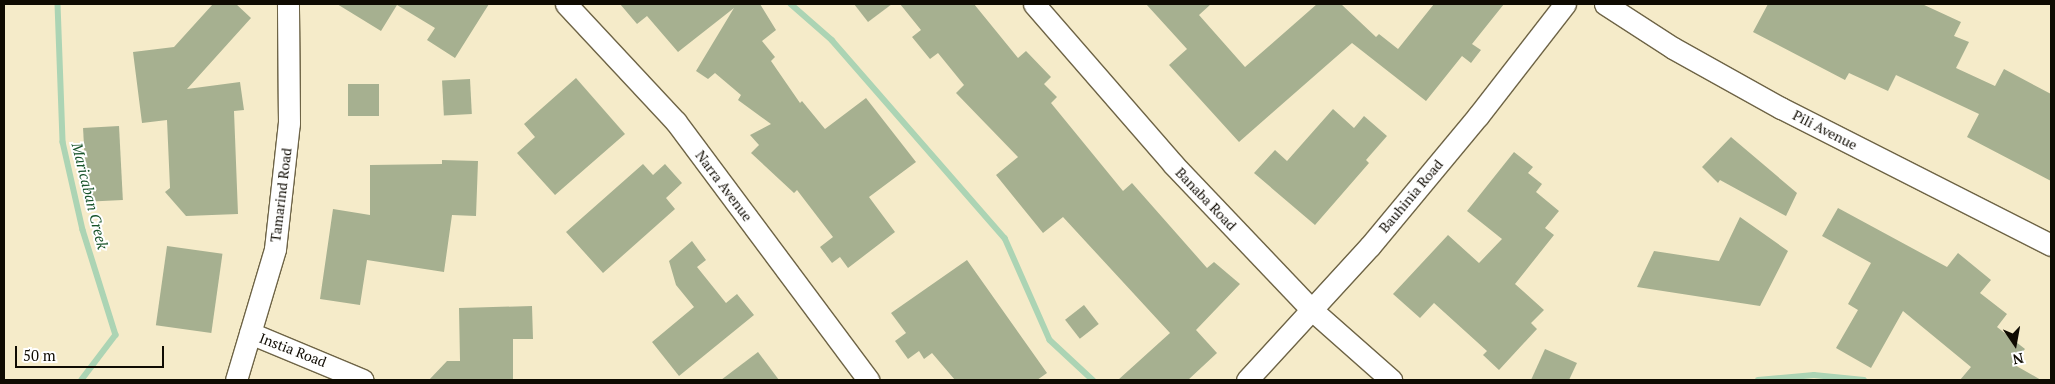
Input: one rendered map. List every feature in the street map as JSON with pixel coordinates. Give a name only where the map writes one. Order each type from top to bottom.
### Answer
[{"type":"street","name":"Tamarind Road","points":[[236,380],[274,249],[290,123],[288,4]]},
{"type":"street","name":"Narra Avenue","points":[[566,4],[676,122],[868,380]]},
{"type":"street","name":"Banaba Road","points":[[1034,4],[1173,164],[1312,310],[1391,380]]},
{"type":"street","name":"Bauhinia Road","points":[[1247,380],[1312,310],[1478,116],[1565,4]]},
{"type":"street","name":"Pili Avenue","points":[[1604,4],[1673,48],[1781,108],[2051,245]]},
{"type":"street","name":"Instia Road","points":[[250,333],[355,374],[363,380]]},
{"type":"building","points":[[213,4],[236,4],[251,18],[187,89],[240,82],[244,110],[234,111],[238,214],[186,216],[165,192],[170,188],[167,120],[142,123],[133,52],[174,47]]},
{"type":"building","points":[[337,4],[489,4],[455,58],[427,40],[435,28],[397,5],[381,31]]},
{"type":"building","points":[[620,4],[760,4],[776,30],[762,41],[775,57],[771,61],[800,103],[802,101],[825,129],[866,98],[916,162],[869,197],[895,232],[848,268],[840,257],[832,263],[820,247],[833,237],[797,190],[794,193],[751,153],[759,145],[750,135],[771,124],[738,100],[741,95],[715,73],[708,79],[696,71],[734,8],[678,52],[647,16],[637,24]]},
{"type":"building","points":[[854,4],[892,4],[868,22]]},
{"type":"building","points":[[900,4],[974,4],[1018,58],[1026,51],[1051,77],[1044,84],[1057,97],[1051,103],[1123,191],[1132,183],[1207,268],[1214,262],[1240,284],[1196,330],[1217,353],[1188,380],[1118,380],[1170,333],[1063,217],[1043,233],[996,175],[1018,157],[956,93],[964,85],[938,53],[930,59],[912,37],[921,30]]},
{"type":"building","points":[[1146,4],[1211,4],[1199,15],[1245,67],[1317,4],[1341,4],[1376,37],[1379,34],[1398,49],[1434,4],[1504,4],[1472,44],[1481,50],[1471,63],[1462,56],[1426,101],[1352,43],[1239,142],[1169,65],[1187,49]]},
{"type":"building","points":[[1768,4],[1922,4],[1961,22],[1954,36],[1969,42],[1956,68],[1995,86],[2004,69],[2051,94],[2051,181],[1967,137],[1979,114],[1896,75],[1888,91],[1849,73],[1845,80],[1753,32]]},
{"type":"building","points":[[576,78],[625,134],[555,195],[517,153],[535,137],[524,124]]},
{"type":"building","points":[[470,79],[472,114],[444,115],[442,80]]},
{"type":"building","points":[[348,84],[379,84],[379,116],[348,116]]},
{"type":"building","points":[[1333,109],[1354,128],[1364,116],[1387,136],[1366,160],[1369,163],[1315,225],[1254,173],[1275,150],[1287,161]]},
{"type":"building","points":[[119,126],[123,200],[87,202],[83,128]]},
{"type":"building","points":[[1731,137],[1797,193],[1786,216],[1720,180],[1718,183],[1702,167]]},
{"type":"building","points":[[1514,152],[1533,167],[1528,173],[1542,184],[1536,192],[1559,211],[1545,228],[1554,235],[1515,284],[1544,310],[1531,323],[1537,329],[1499,370],[1483,355],[1487,351],[1434,303],[1420,318],[1393,294],[1448,235],[1479,263],[1502,239],[1467,211]]},
{"type":"building","points":[[442,160],[478,161],[476,216],[452,215],[444,272],[367,260],[360,305],[320,299],[333,209],[370,215],[370,165],[442,164]]},
{"type":"building","points":[[643,164],[653,175],[665,164],[682,183],[666,198],[675,209],[603,273],[566,232]]},
{"type":"building","points":[[1838,208],[1947,267],[1958,253],[1991,280],[1980,293],[2007,314],[1997,327],[2025,349],[2013,364],[2041,380],[1960,380],[1971,367],[1903,311],[1871,368],[1836,348],[1858,310],[1848,304],[1871,263],[1822,236]]},
{"type":"building","points":[[1740,217],[1788,251],[1760,306],[1637,287],[1654,251],[1719,261]]},
{"type":"building","points":[[692,241],[706,260],[697,267],[726,303],[737,294],[754,315],[679,376],[652,342],[694,307],[676,285],[669,261]]},
{"type":"building","points":[[167,246],[222,254],[211,333],[156,325]]},
{"type":"building","points":[[967,260],[1047,373],[1037,380],[955,380],[932,353],[924,359],[919,351],[908,359],[895,341],[906,333],[891,313]]},
{"type":"building","points":[[1084,305],[1099,324],[1080,339],[1065,320]]},
{"type":"building","points":[[532,306],[533,339],[513,339],[513,380],[429,380],[447,361],[460,361],[459,308]]},
{"type":"building","points":[[1545,349],[1577,363],[1569,380],[1531,380]]},
{"type":"building","points":[[758,352],[779,380],[721,380]]},
{"type":"waterway","name":"Maricaban Creek","points":[[58,4],[63,142],[83,230],[116,335],[82,380]]},
{"type":"waterway","points":[[791,4],[832,40],[1005,238],[1050,340],[1093,380]]},
{"type":"waterway","points":[[1758,380],[1814,375],[1864,380]]}]
